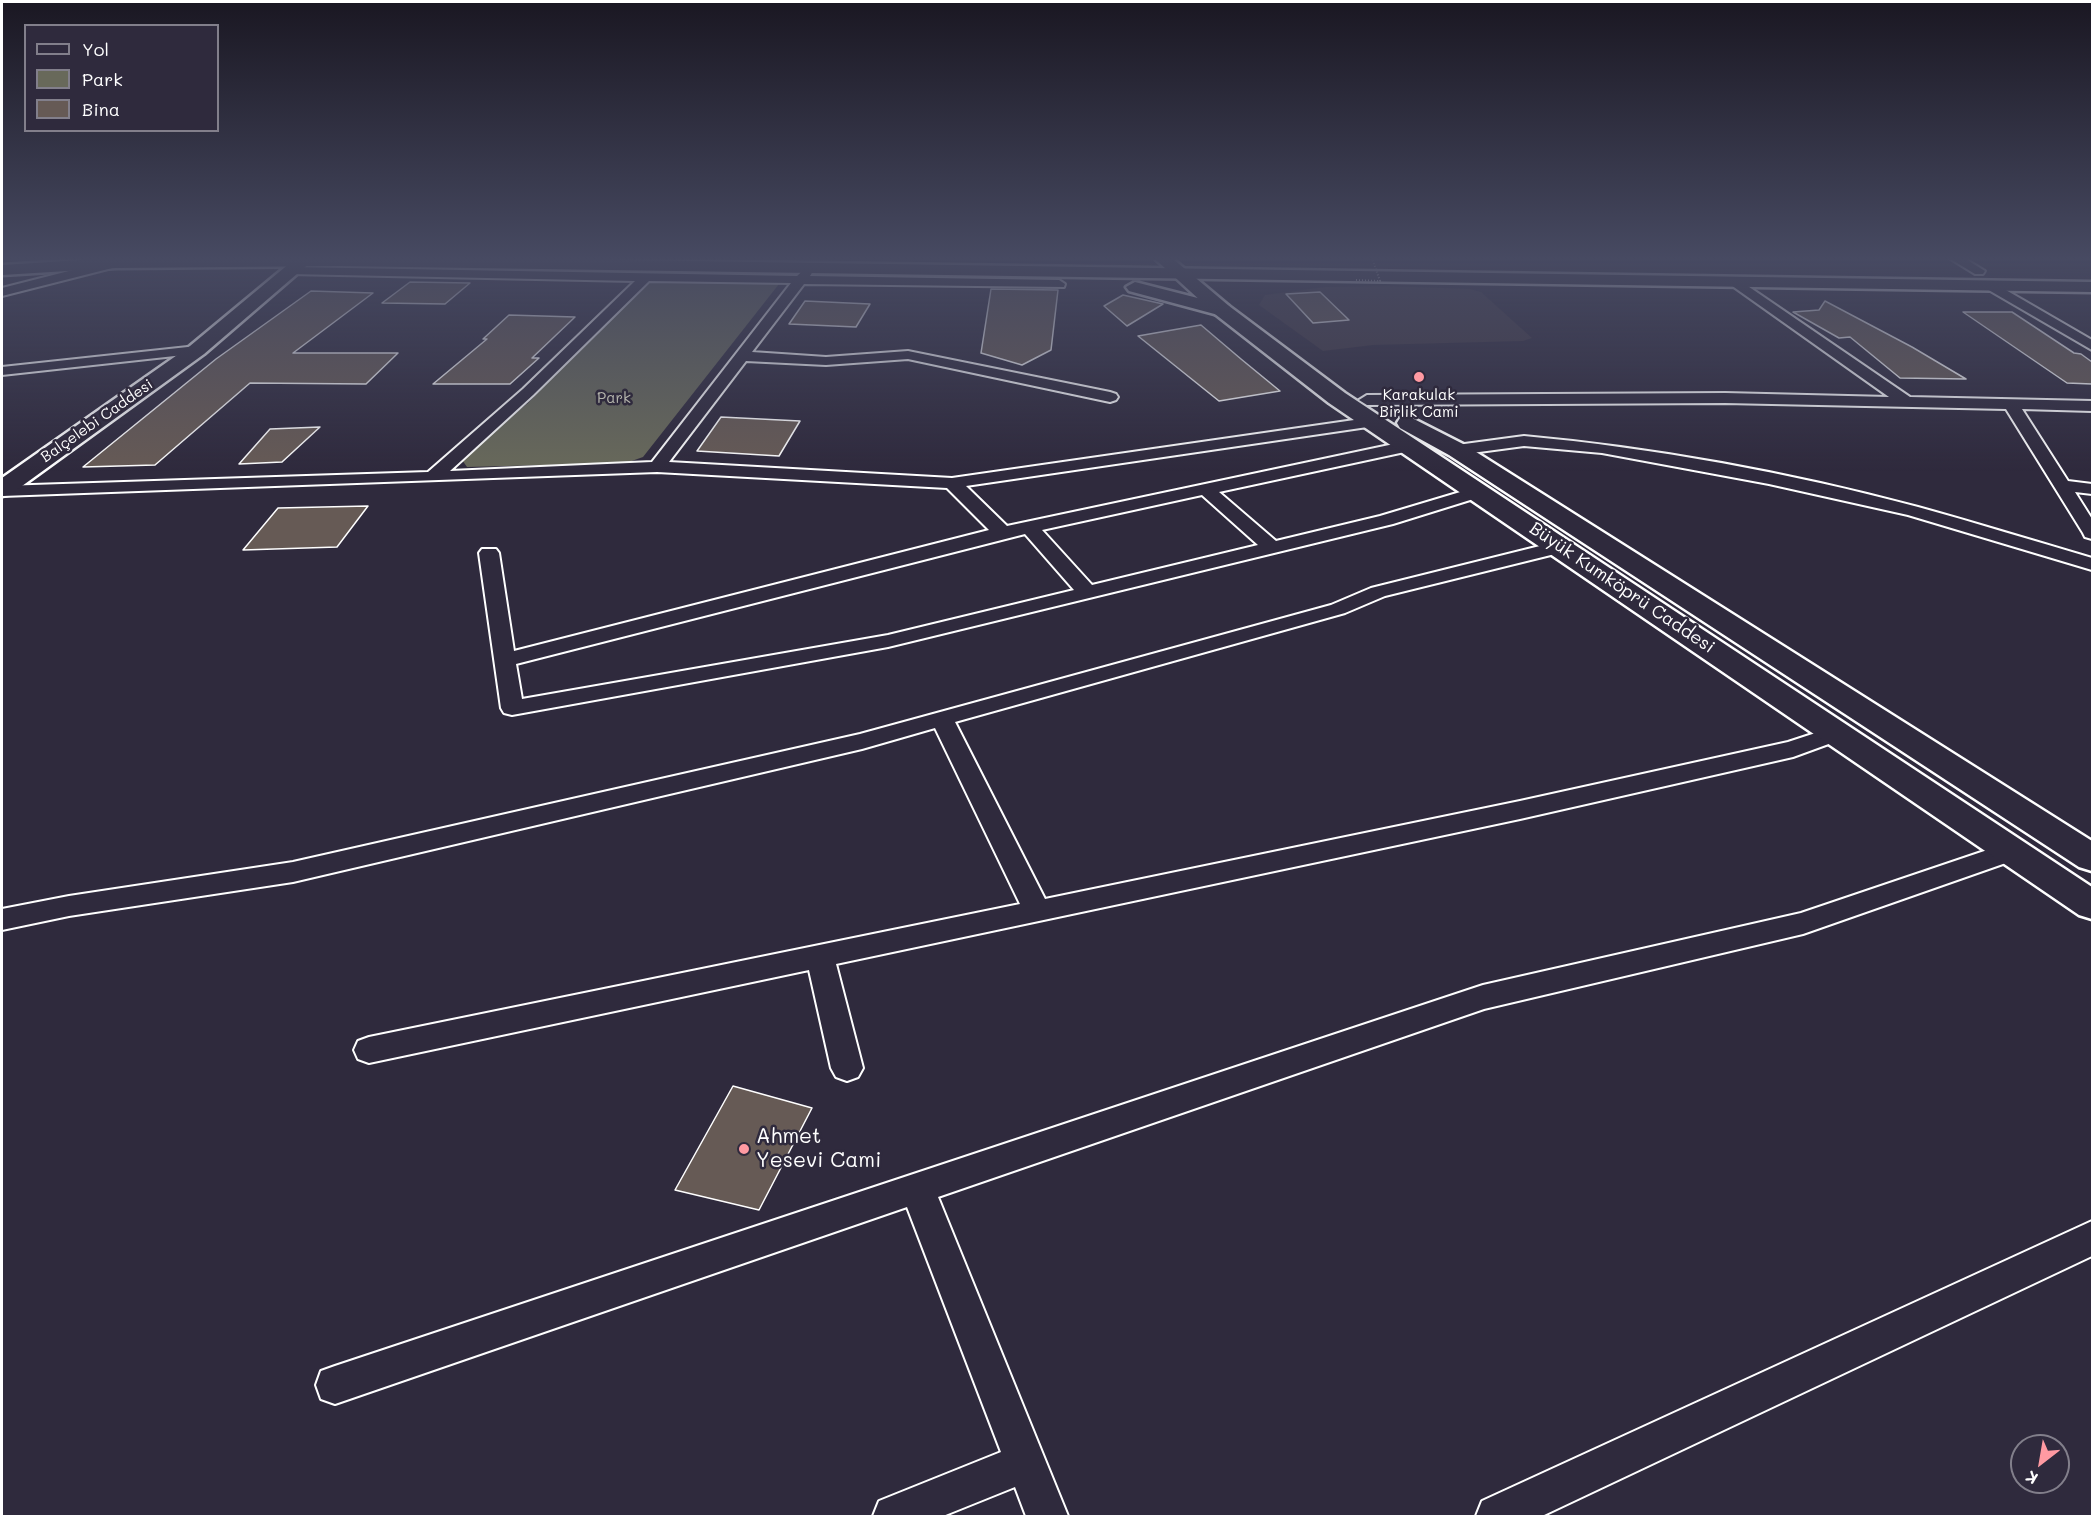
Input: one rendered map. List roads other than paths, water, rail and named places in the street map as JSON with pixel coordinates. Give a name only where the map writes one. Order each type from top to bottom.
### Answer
[{"type":"main road","name":"Balçelebi Caddesi","points":[[2,490],[197,350],[222,329]]},
{"type":"main road","name":"Büyük Kumköprü Caddesi","points":[[1247,329],[1337,398],[1457,450],[2092,858]]},
{"type":"main road","name":"Büyük Kumköprü Caddesi","points":[[1269,329],[1370,411],[1408,446],[2092,905]]},
{"type":"street","points":[[433,477],[528,392],[592,329]]},
{"type":"street","points":[[657,467],[762,329]]},
{"type":"street","points":[[1802,329],[1906,402]]},
{"type":"street","points":[[2063,329],[2092,346]]},
{"type":"street","points":[[2,371],[197,350]]},
{"type":"street","points":[[741,356],[826,362],[908,355],[1110,397]]},
{"type":"street","points":[[2,490],[433,477],[657,467],[952,483],[1370,411],[1725,398],[2092,406]]},
{"type":"street","points":[[2011,404],[2065,486],[2092,533]]},
{"type":"street","points":[[1457,450],[1524,441],[1602,448],[1769,479],[1912,511],[2092,564]]},
{"type":"street","points":[[504,660],[1002,532],[1408,446]]},
{"type":"street","points":[[952,483],[1002,532]]},
{"type":"street","points":[[2065,486],[2092,489]]},
{"type":"street","points":[[1206,489],[1271,547]]},
{"type":"street","points":[[489,553],[512,708],[888,641],[1386,520],[1477,492]]},
{"type":"street","points":[[1029,526],[1087,592]]},
{"type":"street","points":[[2,920],[69,906],[293,872],[862,741],[1338,609],[1378,592],[1560,546]]},
{"type":"street","points":[[942,718],[1037,910]]},
{"type":"street","points":[[369,1050],[1531,807],[1793,749],[1837,733]]},
{"type":"street","points":[[335,1385],[1483,998],[1803,923],[2011,851]]},
{"type":"street","points":[[820,956],[847,1068]]},
{"type":"street","points":[[917,1188],[1047,1516]]},
{"type":"street","points":[[1497,1516],[2092,1238]]},
{"type":"street","points":[[894,1516],[1026,1462]]},
{"type":"place","name":"Karakulak Birlik Cami","points":[[1419,377]]},
{"type":"place","name":"Ahmet Yesevi Cami","points":[[744,1149]]},
{"type":"park label","name":"Park","points":[[614,398]]}]
